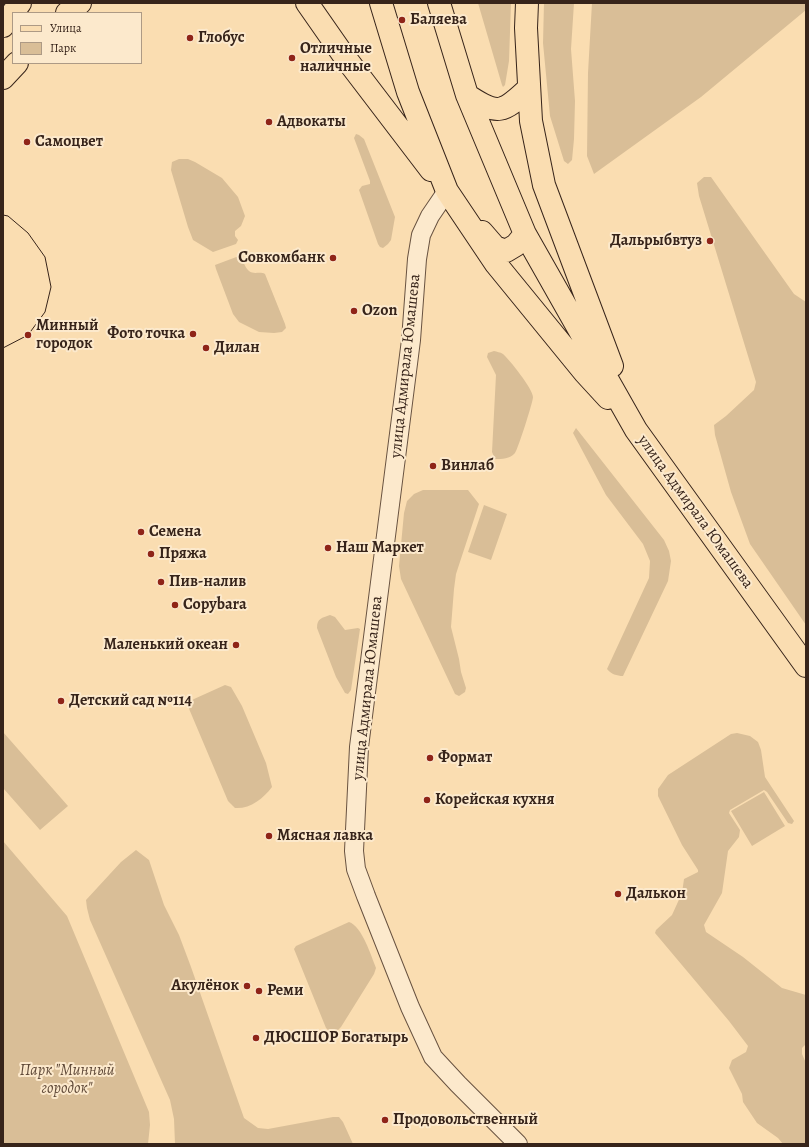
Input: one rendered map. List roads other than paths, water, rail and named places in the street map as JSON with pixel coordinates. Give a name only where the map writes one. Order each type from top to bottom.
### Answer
[{"type":"main road","points":[[13,12],[20,3]]},
{"type":"main road","points":[[68,12],[80,3]]},
{"type":"main road","points":[[307,3],[344,56],[447,191],[495,247],[506,250],[516,245],[525,234]]},
{"type":"main road","points":[[381,3],[408,92],[447,191],[496,264],[585,372],[636,430]]},
{"type":"main road","name":"улица Адмирала Юмашева","points":[[439,3],[467,95],[525,234],[636,430],[806,666]]},
{"type":"main road","points":[[527,3],[526,28],[531,121],[544,185],[636,430]]},
{"type":"main road","points":[[3,26],[12,14]]},
{"type":"main road","points":[[3,78],[15,64]]},
{"type":"main road","points":[[467,95],[481,104],[493,109],[503,108],[513,103],[529,88]]},
{"type":"street","name":"улица Адмирала Юмашева","points":[[447,191],[430,216],[421,235],[417,259],[411,340],[359,747],[354,851],[356,869],[366,896],[410,1007],[433,1057],[518,1144]]},
{"type":"tram line","points":[[3,215],[8,216],[28,233],[45,257],[51,287],[45,312],[28,335],[3,348]]},
{"type":"place","name":"Баляева","points":[[402,20]]},
{"type":"place","name":"Глобус","points":[[190,38]]},
{"type":"place","name":"Отличные наличные","points":[[292,58]]},
{"type":"place","name":"Адвокаты","points":[[269,122]]},
{"type":"place","name":"Самоцвет","points":[[27,142]]},
{"type":"place","name":"Дальрыбвтуз","points":[[710,241]]},
{"type":"place","name":"Совкомбанк","points":[[333,258]]},
{"type":"place","name":"Ozon","points":[[354,311]]},
{"type":"place","name":"Фото точка","points":[[193,334]]},
{"type":"place","name":"Минный городок","points":[[28,335]]},
{"type":"place","name":"Дилан","points":[[206,348]]},
{"type":"place","name":"Винлаб","points":[[433,466]]},
{"type":"place","name":"Семена","points":[[141,532]]},
{"type":"place","name":"Наш Маркет","points":[[328,548]]},
{"type":"place","name":"Пряжа","points":[[151,554]]},
{"type":"place","name":"Пив-налив","points":[[161,582]]},
{"type":"place","name":"Copybara","points":[[175,605]]},
{"type":"place","name":"Маленький океан","points":[[236,645]]},
{"type":"place","name":"Детский сад №114","points":[[61,701]]},
{"type":"place","name":"Формат","points":[[430,758]]},
{"type":"place","name":"Корейская кухня","points":[[427,800]]},
{"type":"place","name":"Мясная лавка","points":[[269,836]]},
{"type":"place","name":"Далькон","points":[[618,894]]},
{"type":"place","name":"Акулёнок","points":[[247,986]]},
{"type":"place","name":"Реми","points":[[259,991]]},
{"type":"place","name":"ДЮСШОР Богатырь","points":[[256,1038]]},
{"type":"place","name":"Продовольственный","points":[[385,1120]]},
{"type":"park label","name":"Парк \"Минный городок\"","points":[[67,1080]]}]
